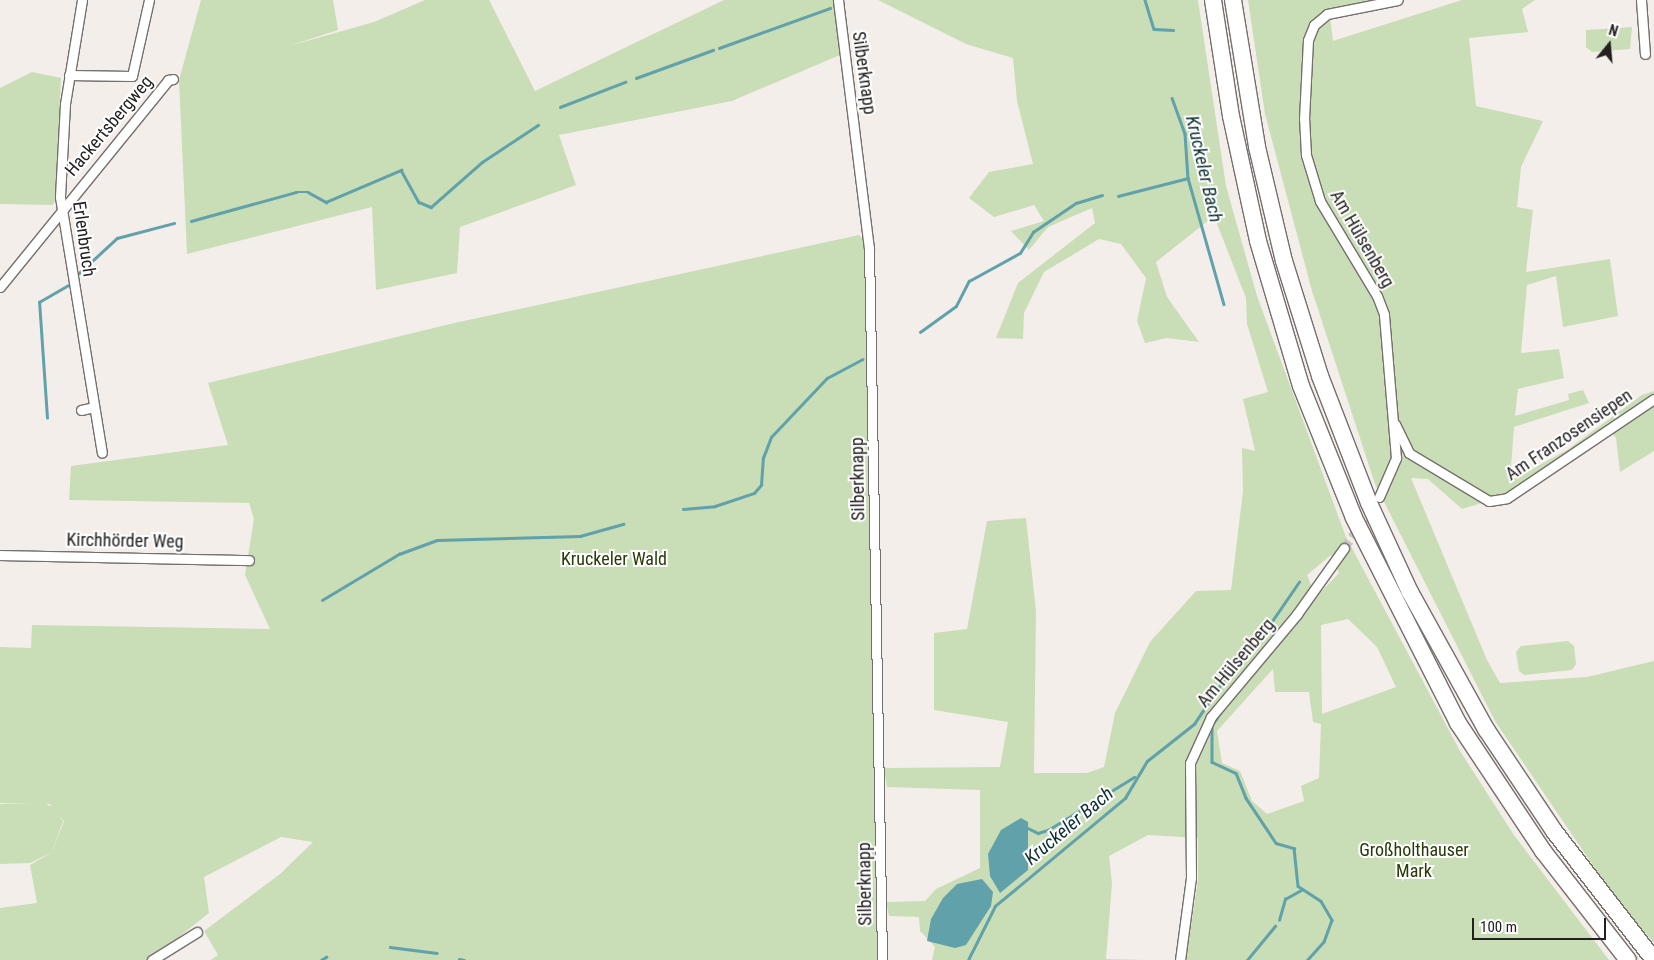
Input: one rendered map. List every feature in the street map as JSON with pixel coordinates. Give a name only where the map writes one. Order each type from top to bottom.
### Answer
[{"type":"highway","points":[[1213,0],[1231,116],[1258,241],[1301,386],[1354,518],[1458,723],[1549,858],[1628,960]]},
{"type":"highway","points":[[1233,0],[1257,147],[1282,252],[1320,376],[1369,503],[1414,600],[1486,729],[1554,831],[1654,960]]},
{"type":"street","name":"Erlenbruch","points":[[82,0],[68,75],[61,208],[102,453]]},
{"type":"street","points":[[68,75],[132,76],[149,0]]},
{"type":"street","name":"Silberknapp","points":[[838,0],[869,248],[882,960]]},
{"type":"street","name":"Am Hülsenberg","points":[[1379,497],[1396,458],[1384,314],[1366,277],[1334,229],[1310,171],[1304,119],[1309,34],[1327,14],[1398,0]]},
{"type":"street","points":[[1641,0],[1645,54]]},
{"type":"street","name":"Hackertsbergweg","points":[[0,287],[61,208],[171,79]]},
{"type":"street","name":"Am Franzosensiepen","points":[[1392,415],[1409,453],[1489,501],[1507,498],[1654,399]]},
{"type":"street","points":[[81,410],[94,407]]},
{"type":"street","name":"Am Hülsenberg","points":[[1180,960],[1191,878],[1190,763],[1211,717],[1298,614],[1344,548]]},
{"type":"street","name":"Kirchhörder Weg","points":[[0,555],[249,560]]},
{"type":"street","points":[[152,960],[197,932]]},
{"type":"green space","points":[[201,0],[333,0],[338,30],[289,46],[374,22],[425,0],[489,0],[535,91],[724,0],[834,0],[840,55],[732,101],[559,135],[576,185],[460,227],[457,273],[376,290],[372,207],[187,254],[179,80]]},
{"type":"green space","name":"Großholthauser Mark","points":[[878,0],[1198,0],[1226,186],[1257,296],[1346,537],[1460,751],[1514,835],[1609,960],[1186,960],[1198,880],[1198,838],[1148,835],[1109,856],[1112,883],[1106,959],[1145,960],[932,960],[935,947],[920,931],[919,917],[889,916],[886,902],[925,901],[936,889],[980,868],[980,790],[887,787],[884,768],[1000,767],[1008,722],[934,710],[934,633],[967,629],[987,521],[1026,518],[1036,611],[1034,773],[1087,773],[1104,767],[1115,713],[1150,642],[1196,591],[1231,590],[1243,491],[1242,448],[1255,451],[1243,399],[1268,392],[1247,324],[1246,298],[1214,216],[1156,262],[1167,297],[1199,342],[1167,338],[1145,343],[1137,321],[1146,278],[1121,244],[1099,239],[1044,272],[1024,313],[1023,339],[996,338],[1018,283],[1095,223],[1092,208],[1048,227],[1029,250],[1011,231],[1044,221],[1034,205],[994,217],[969,198],[989,172],[1033,164],[1017,101],[1013,58],[966,44]],"holes":[[[1331,555],[1339,573],[1316,597],[1307,575]],[[1348,619],[1377,647],[1396,687],[1322,714],[1321,625]],[[1273,669],[1275,692],[1309,692],[1313,722],[1321,724],[1319,778],[1301,786],[1304,801],[1267,814],[1252,801],[1240,771],[1222,763],[1217,731]]]},
{"type":"green space","points":[[1248,0],[1374,0],[1329,9],[1333,41],[1462,0],[1535,0],[1522,9],[1528,32],[1469,38],[1476,106],[1543,121],[1521,167],[1517,207],[1533,210],[1526,272],[1610,259],[1618,316],[1563,327],[1556,276],[1527,285],[1521,353],[1559,349],[1564,378],[1518,389],[1515,416],[1569,400],[1568,394],[1583,390],[1589,403],[1514,427],[1510,481],[1567,450],[1642,395],[1654,391],[1654,451],[1620,472],[1616,438],[1609,430],[1508,495],[1462,509],[1428,479],[1411,478],[1487,660],[1500,683],[1587,677],[1654,661],[1654,943],[1617,901],[1495,721],[1375,484],[1312,291],[1265,114]]},
{"type":"green space","points":[[1632,27],[1630,49],[1592,52],[1586,47],[1586,30]]},
{"type":"green space","points":[[32,72],[61,78],[55,200],[53,205],[0,204],[0,88]]},
{"type":"green space","name":"Kruckeler Wald","points":[[859,235],[866,243],[880,960],[211,960],[218,955],[204,931],[280,874],[313,842],[281,837],[204,877],[209,913],[150,960],[0,960],[0,908],[37,903],[30,865],[52,852],[64,821],[50,804],[0,803],[0,647],[31,648],[32,625],[270,629],[245,575],[254,519],[249,503],[69,500],[71,466],[228,445],[208,383],[450,324]]},
{"type":"green space","points":[[1568,641],[1574,646],[1576,664],[1572,670],[1524,675],[1519,671],[1516,652],[1521,646]]},
{"type":"green space","points":[[43,803],[56,808],[63,821],[52,852],[30,863],[0,864],[0,804]]},
{"type":"water","points":[[1021,818],[1028,822],[1028,870],[1000,893],[990,876],[988,854],[1001,830]]},
{"type":"water","points":[[982,879],[993,892],[991,906],[966,945],[955,948],[927,941],[931,919],[943,898],[957,884]]},
{"type":"waterway","name":"Kruckeler Bach","points":[[1145,0],[1154,29],[1173,30]]},
{"type":"waterway","points":[[719,48],[830,8]]},
{"type":"waterway","points":[[636,78],[713,50]]},
{"type":"waterway","points":[[560,107],[625,82]]},
{"type":"waterway","name":"Kruckeler Bach","points":[[1172,98],[1185,134],[1188,178],[1224,304]]},
{"type":"waterway","points":[[191,221],[296,192],[308,192],[326,202],[401,170],[419,202],[431,207],[482,162],[538,125]]},
{"type":"waterway","points":[[1118,196],[1188,178]]},
{"type":"waterway","points":[[920,332],[956,306],[969,281],[1020,253],[1033,232],[1076,203],[1102,195]]},
{"type":"waterway","points":[[78,274],[117,238],[174,223]]},
{"type":"waterway","points":[[47,418],[39,302],[69,285]]},
{"type":"waterway","points":[[683,509],[715,506],[754,493],[761,485],[763,458],[771,437],[827,378],[862,359]]},
{"type":"waterway","points":[[322,600],[399,554],[437,540],[580,536],[623,524]]},
{"type":"waterway","name":"Kruckeler Bach","points":[[968,960],[995,906],[1125,798],[1147,761],[1194,724],[1229,672],[1239,666],[1243,648],[1257,643],[1299,582]]},
{"type":"waterway","points":[[1224,708],[1212,726],[1212,762],[1236,773],[1246,798],[1276,843],[1294,848],[1298,886],[1321,901],[1332,920],[1324,942],[1308,960]]},
{"type":"waterway","points":[[1028,828],[1038,833],[1048,830],[1134,777]]},
{"type":"waterway","points":[[1279,920],[1285,899],[1301,890]]},
{"type":"waterway","points":[[1247,960],[1275,926]]},
{"type":"waterway","points":[[390,947],[437,953]]},
{"type":"waterway","points":[[321,960],[326,957]]},
{"type":"waterway","points":[[459,959],[464,960]]},
{"type":"tunnel","points":[[1344,548],[1372,508]]}]
